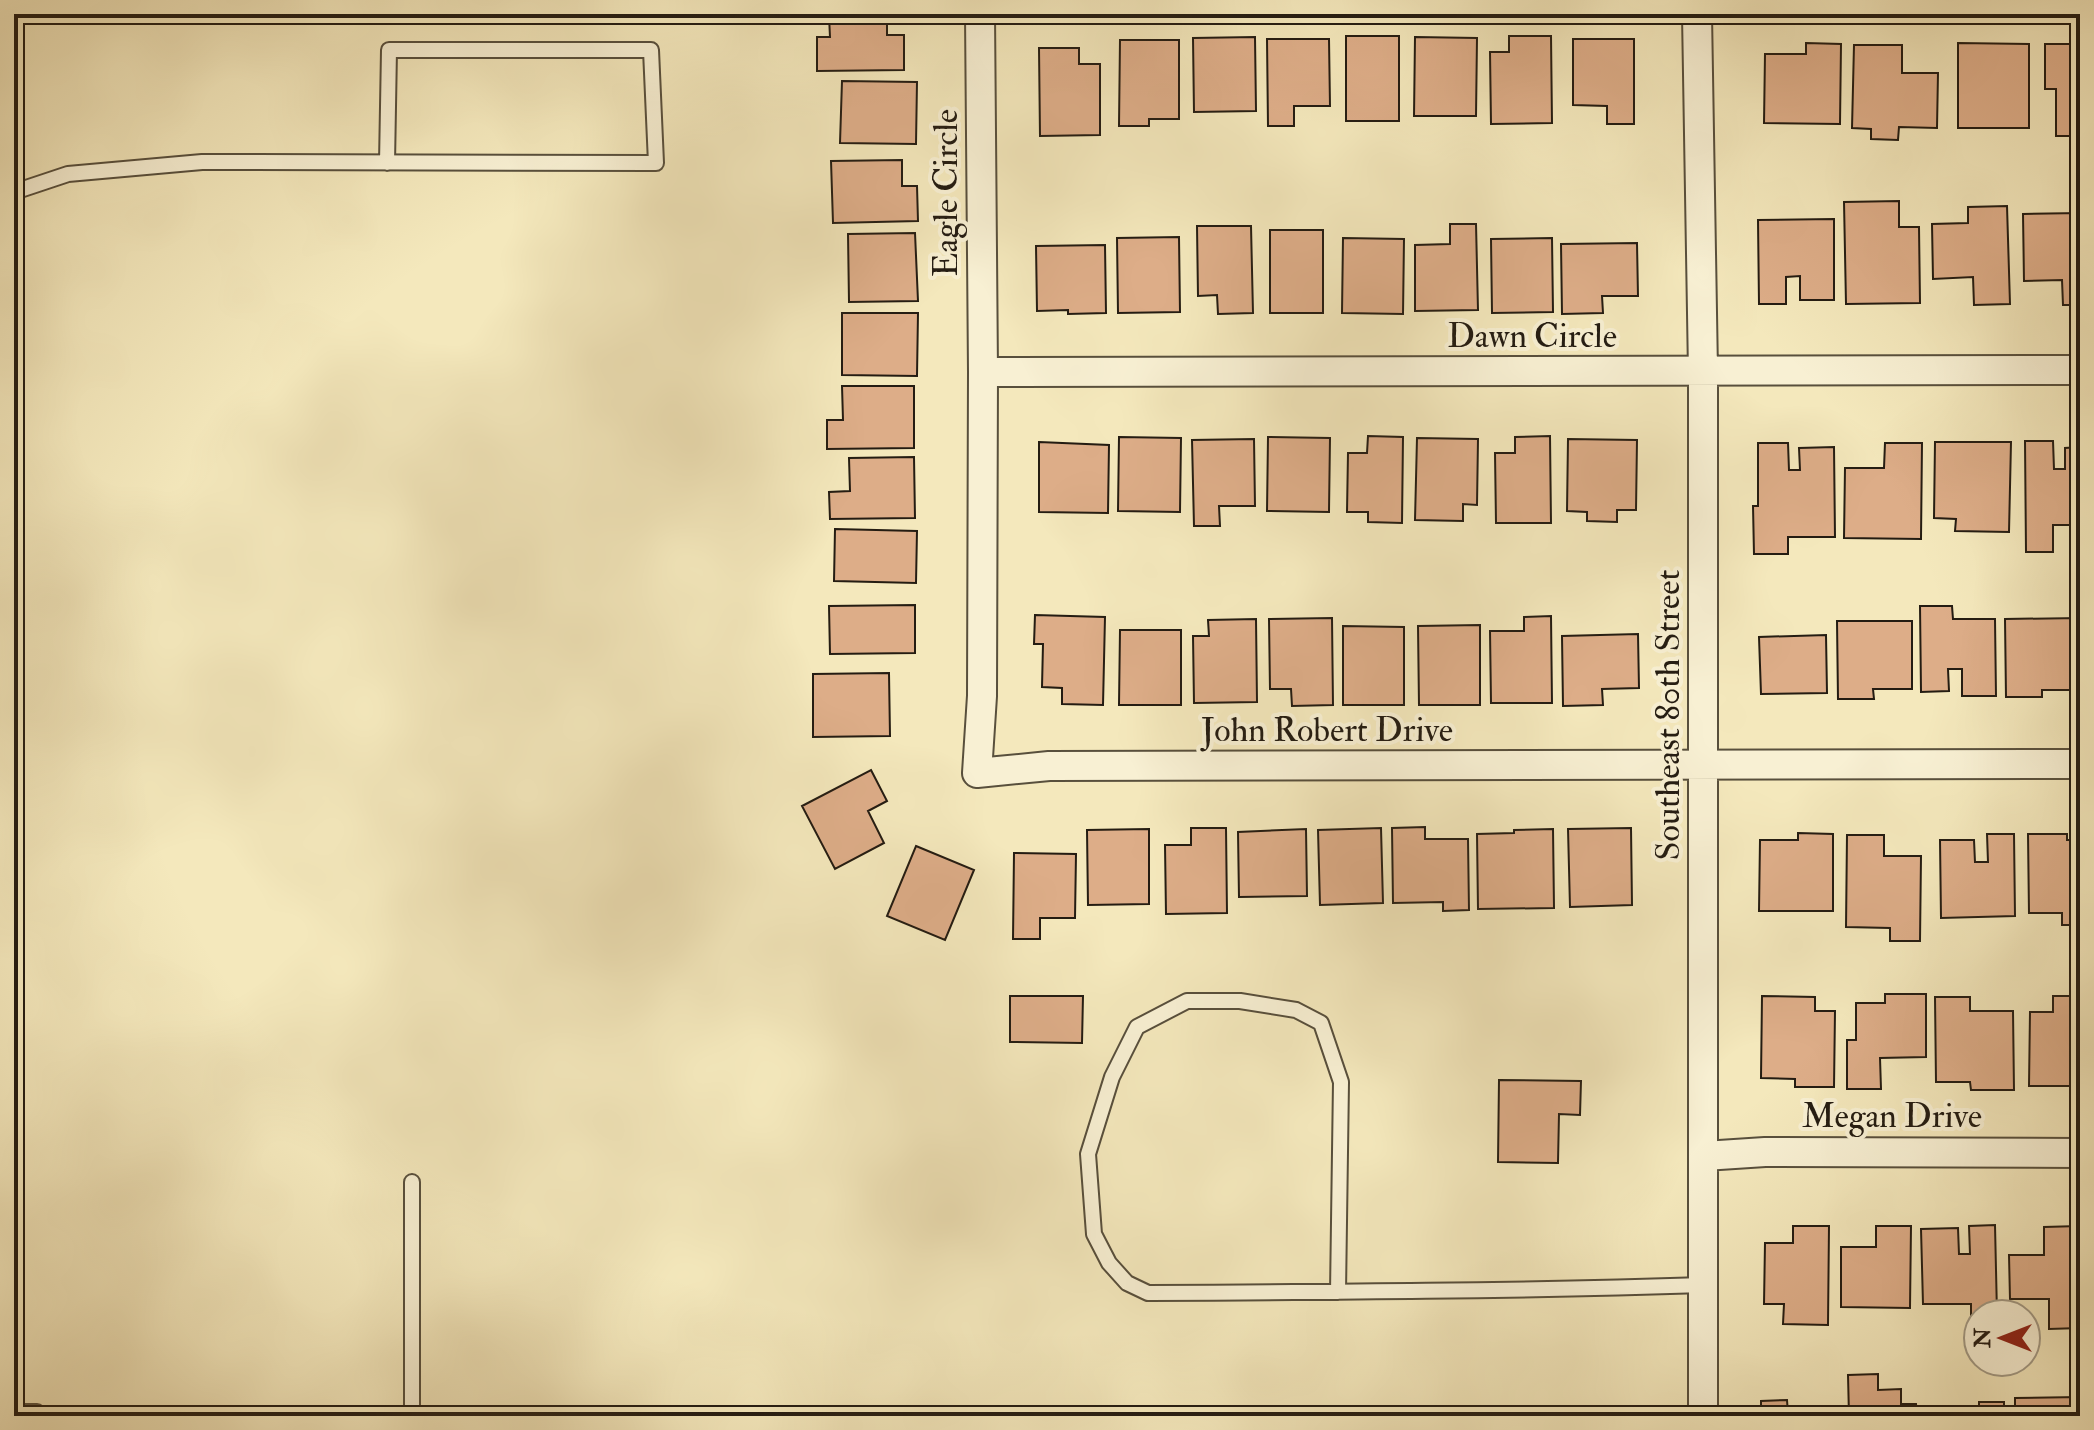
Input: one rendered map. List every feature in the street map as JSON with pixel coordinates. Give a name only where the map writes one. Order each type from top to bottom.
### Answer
[{"type":"street","name":"Eagle Circle","points":[[980,14],[983,372]]},
{"type":"street","name":"Southeast 80th Street","points":[[1697,14],[1703,372],[1703,1416]]},
{"type":"street","name":"Dawn Circle","points":[[983,372],[2080,370]]},
{"type":"street","name":"John Robert Drive","points":[[983,372],[982,696],[977,773],[1049,766],[2080,764]]},
{"type":"street","name":"Megan Drive","points":[[1704,1156],[1765,1152],[2080,1153]]},
{"type":"lane","points":[[14,192],[68,174],[202,162],[387,163],[656,163],[651,50],[389,50],[387,163]]},
{"type":"lane","points":[[1338,1292],[1341,1082],[1321,1023],[1296,1010],[1240,1001],[1187,1001],[1137,1027],[1112,1077],[1088,1154],[1094,1234],[1109,1263],[1127,1283],[1148,1293],[1338,1292],[1527,1291],[1704,1285]]},
{"type":"lane","points":[[412,1182],[412,1416]]},
{"type":"lane","points":[[14,1412],[37,1412],[37,1416]]},
{"type":"building","points":[[887,15],[887,35],[904,35],[904,70],[817,71],[817,37],[830,37],[829,16]]},
{"type":"building","points":[[1346,36],[1399,36],[1399,121],[1346,121]]},
{"type":"building","points":[[1509,36],[1551,36],[1552,123],[1491,124],[1490,52],[1509,52]]},
{"type":"building","points":[[1255,37],[1256,111],[1194,112],[1193,38]]},
{"type":"building","points":[[1415,37],[1477,38],[1476,116],[1414,116]]},
{"type":"building","points":[[1267,39],[1329,39],[1330,106],[1294,106],[1294,126],[1268,126]]},
{"type":"building","points":[[1573,39],[1634,39],[1634,124],[1607,124],[1607,106],[1573,105]]},
{"type":"building","points":[[1120,40],[1179,40],[1179,119],[1149,119],[1149,126],[1119,126]]},
{"type":"building","points":[[1806,43],[1841,44],[1840,124],[1764,123],[1765,54],[1806,54]]},
{"type":"building","points":[[1958,43],[2029,44],[2029,128],[1958,128]]},
{"type":"building","points":[[2045,44],[2080,44],[2080,136],[2056,136],[2056,89],[2045,89]]},
{"type":"building","points":[[1854,45],[1902,45],[1902,73],[1938,73],[1937,128],[1899,127],[1898,140],[1871,139],[1871,129],[1852,128]]},
{"type":"building","points":[[1039,48],[1079,48],[1079,64],[1100,64],[1100,135],[1040,136]]},
{"type":"building","points":[[842,81],[917,82],[916,144],[840,143]]},
{"type":"building","points":[[902,160],[902,186],[917,186],[918,221],[833,223],[831,161]]},
{"type":"building","points":[[1899,201],[1899,227],[1919,227],[1920,303],[1846,304],[1844,202]]},
{"type":"building","points":[[2007,206],[2010,304],[1974,305],[1973,277],[1933,279],[1932,224],[1968,223],[1968,207]]},
{"type":"building","points":[[2080,213],[2080,305],[2063,305],[2062,280],[2024,281],[2023,214]]},
{"type":"building","points":[[1834,219],[1834,300],[1800,300],[1800,276],[1786,277],[1786,304],[1759,304],[1758,220]]},
{"type":"building","points":[[1450,224],[1476,224],[1478,310],[1415,311],[1415,245],[1450,244]]},
{"type":"building","points":[[1197,226],[1251,226],[1253,313],[1218,314],[1217,295],[1198,296]]},
{"type":"building","points":[[1270,230],[1323,230],[1323,313],[1270,313]]},
{"type":"building","points":[[915,233],[918,301],[849,302],[848,234]]},
{"type":"building","points":[[1179,237],[1180,312],[1118,313],[1117,238]]},
{"type":"building","points":[[1343,238],[1404,239],[1403,314],[1342,313]]},
{"type":"building","points":[[1552,238],[1553,312],[1492,313],[1491,239]]},
{"type":"building","points":[[1637,243],[1638,296],[1602,296],[1603,313],[1562,314],[1561,244]]},
{"type":"building","points":[[1105,245],[1106,313],[1037,311],[1036,246]]},
{"type":"building","points":[[842,313],[918,313],[917,376],[842,375]]},
{"type":"building","points":[[842,386],[914,386],[914,448],[827,449],[827,420],[843,420]]},
{"type":"building","points":[[1368,436],[1403,437],[1402,523],[1368,522],[1368,512],[1347,512],[1348,453],[1367,453]]},
{"type":"building","points":[[1550,436],[1551,523],[1496,523],[1495,453],[1515,453],[1515,437]]},
{"type":"building","points":[[1119,437],[1181,438],[1180,512],[1118,511]]},
{"type":"building","points":[[1268,437],[1330,438],[1329,512],[1267,511]]},
{"type":"building","points":[[1417,438],[1478,439],[1477,505],[1463,504],[1463,521],[1415,520]]},
{"type":"building","points":[[1254,439],[1255,506],[1219,506],[1220,526],[1194,526],[1192,440]]},
{"type":"building","points":[[1568,439],[1637,440],[1636,510],[1617,510],[1617,522],[1587,521],[1587,512],[1567,511]]},
{"type":"building","points":[[2025,441],[2053,441],[2054,469],[2065,469],[2065,448],[2080,447],[2080,525],[2053,525],[2053,552],[2026,552]]},
{"type":"building","points":[[1039,442],[1109,445],[1108,513],[1039,512]]},
{"type":"building","points":[[1935,442],[2011,442],[2009,532],[1955,531],[1956,519],[1934,518]]},
{"type":"building","points":[[1758,443],[1788,443],[1789,470],[1800,470],[1799,448],[1834,447],[1835,537],[1788,537],[1788,554],[1754,554],[1753,506],[1758,506]]},
{"type":"building","points":[[1885,443],[1922,443],[1921,539],[1844,538],[1845,468],[1884,468]]},
{"type":"building","points":[[914,457],[915,518],[830,519],[829,492],[850,491],[849,458]]},
{"type":"building","points":[[835,529],[917,531],[916,583],[834,581]]},
{"type":"building","points":[[915,605],[915,653],[830,654],[829,606]]},
{"type":"building","points":[[1920,606],[1952,606],[1953,619],[1995,619],[1996,696],[1962,696],[1962,669],[1948,669],[1949,691],[1921,692]]},
{"type":"building","points":[[1035,615],[1105,617],[1103,705],[1062,704],[1062,688],[1042,687],[1043,644],[1034,644]]},
{"type":"building","points":[[1551,616],[1552,703],[1491,703],[1490,631],[1524,631],[1524,617]]},
{"type":"building","points":[[1332,618],[1333,705],[1292,706],[1291,689],[1270,689],[1269,619]]},
{"type":"building","points":[[2080,618],[2080,690],[2042,690],[2042,697],[2006,697],[2005,619]]},
{"type":"building","points":[[1256,619],[1257,702],[1194,703],[1193,636],[1209,636],[1208,620]]},
{"type":"building","points":[[1837,621],[1912,621],[1912,689],[1873,689],[1874,699],[1838,699]]},
{"type":"building","points":[[1480,625],[1480,705],[1419,705],[1418,626]]},
{"type":"building","points":[[1343,626],[1404,627],[1404,705],[1343,705]]},
{"type":"building","points":[[1120,630],[1181,630],[1181,705],[1119,705]]},
{"type":"building","points":[[1638,634],[1639,688],[1602,689],[1603,705],[1563,706],[1562,636]]},
{"type":"building","points":[[1826,635],[1827,693],[1761,694],[1759,637]]},
{"type":"building","points":[[889,673],[890,736],[813,737],[813,674]]},
{"type":"building","points":[[871,770],[887,801],[868,811],[884,843],[835,869],[802,806]]},
{"type":"building","points":[[1425,827],[1425,839],[1468,839],[1469,910],[1443,911],[1443,902],[1393,903],[1392,828]]},
{"type":"building","points":[[1191,828],[1226,828],[1227,913],[1166,914],[1165,845],[1191,845]]},
{"type":"building","points":[[1381,828],[1383,903],[1320,905],[1318,830]]},
{"type":"building","points":[[1631,828],[1632,905],[1570,907],[1568,829]]},
{"type":"building","points":[[1149,829],[1149,904],[1088,905],[1087,830]]},
{"type":"building","points":[[1306,829],[1307,896],[1239,897],[1238,832]]},
{"type":"building","points":[[1553,829],[1554,908],[1478,909],[1477,834]]},
{"type":"building","points":[[1798,833],[1833,834],[1833,911],[1759,911],[1760,840],[1798,840]]},
{"type":"building","points":[[1987,834],[2014,834],[2015,916],[1941,918],[1940,840],[1974,840],[1975,862],[1988,862]]},
{"type":"building","points":[[2028,834],[2067,834],[2067,840],[2080,840],[2080,925],[2062,925],[2062,913],[2029,913]]},
{"type":"building","points":[[1847,835],[1884,835],[1884,856],[1921,856],[1920,941],[1890,941],[1890,928],[1846,927]]},
{"type":"building","points":[[916,846],[974,870],[945,940],[887,916]]},
{"type":"building","points":[[1014,853],[1076,854],[1075,918],[1040,918],[1040,939],[1013,939]]},
{"type":"building","points":[[1885,994],[1926,994],[1926,1057],[1880,1058],[1881,1089],[1847,1089],[1847,1040],[1856,1040],[1856,1003],[1885,1003]]},
{"type":"building","points":[[1010,996],[1083,996],[1082,1043],[1010,1042]]},
{"type":"building","points":[[1762,996],[1815,997],[1815,1011],[1835,1011],[1834,1087],[1795,1087],[1795,1079],[1761,1078]]},
{"type":"building","points":[[2053,996],[2080,996],[2080,1086],[2029,1086],[2030,1012],[2053,1012]]},
{"type":"building","points":[[1935,997],[1970,997],[1970,1011],[2013,1011],[2014,1090],[1971,1090],[1970,1082],[1936,1082]]},
{"type":"building","points":[[1499,1080],[1581,1081],[1580,1115],[1559,1114],[1558,1163],[1498,1162]]},
{"type":"building","points":[[1995,1225],[1997,1298],[1962,1298],[1962,1304],[1923,1304],[1921,1229],[1958,1228],[1959,1254],[1970,1254],[1969,1226]]},
{"type":"building","points":[[1793,1226],[1829,1226],[1828,1325],[1783,1324],[1784,1304],[1764,1304],[1765,1243],[1793,1243]]},
{"type":"building","points":[[1876,1226],[1911,1226],[1910,1308],[1841,1307],[1841,1247],[1876,1247]]},
{"type":"building","points":[[2079,1226],[2080,1328],[2049,1329],[2049,1299],[2010,1298],[2009,1255],[2044,1255],[2044,1227]]},
{"type":"building","points":[[1878,1374],[1878,1390],[1901,1389],[1901,1404],[1916,1404],[1917,1416],[1849,1416],[1848,1375]]},
{"type":"building","points":[[2080,1397],[2080,1416],[2015,1416],[2015,1398]]},
{"type":"building","points":[[1787,1400],[1788,1414],[1833,1413],[1833,1416],[1761,1416],[1761,1401]]},
{"type":"building","points":[[1979,1402],[2004,1402],[2004,1416],[1932,1416],[1979,1415]]},
{"type":"waterway","points":[[14,26],[25,14]]}]
